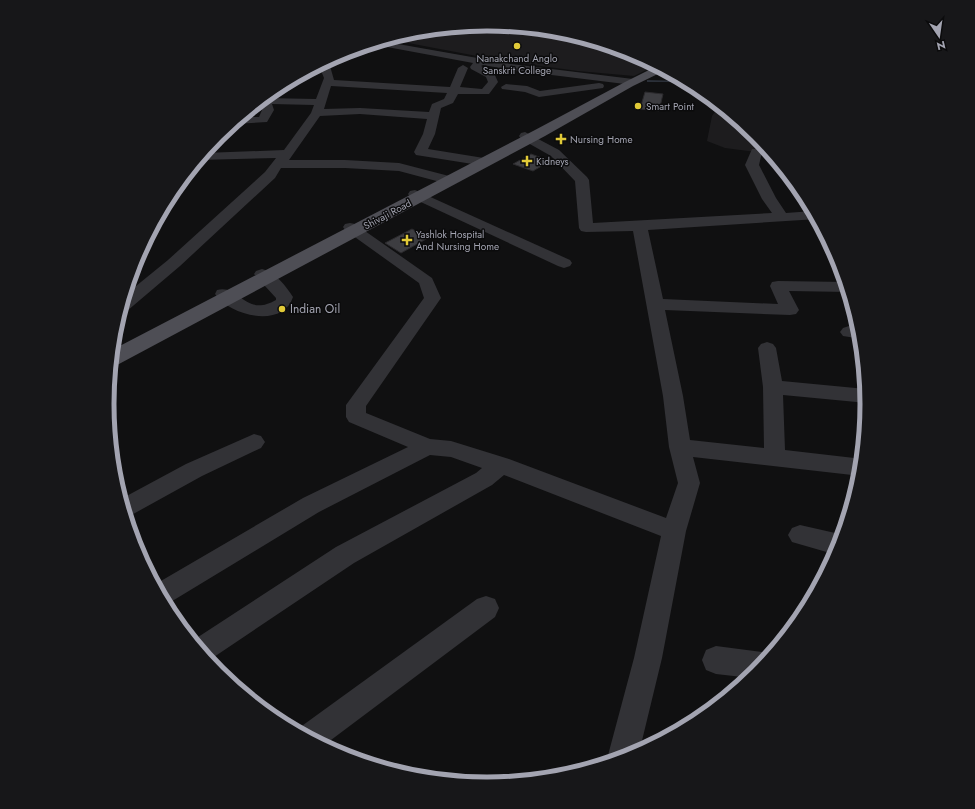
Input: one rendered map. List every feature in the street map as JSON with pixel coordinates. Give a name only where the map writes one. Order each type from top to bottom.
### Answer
[{"type":"main road","points":[[527,137],[652,70]]},
{"type":"main road","name":"Shivaji Road","points":[[117,356],[226,296],[634,80],[655,71]]},
{"type":"main road","points":[[418,195],[444,179],[482,161]]},
{"type":"main road","points":[[118,348],[226,296]]},
{"type":"street","points":[[397,43],[502,62],[634,80]]},
{"type":"street","points":[[387,45],[480,62],[549,72],[634,80]]},
{"type":"street","points":[[328,83],[485,92],[493,82],[490,75],[475,67],[480,62]]},
{"type":"street","points":[[129,300],[174,263],[270,175],[277,164],[288,154],[319,108],[329,78],[326,68]]},
{"type":"street","points":[[463,68],[450,101],[436,106],[428,134],[420,152],[482,161]]},
{"type":"street","points":[[506,87],[527,89],[539,94],[599,86],[612,90]]},
{"type":"street","points":[[269,102],[319,108],[433,116]]},
{"type":"street","points":[[245,121],[263,120],[268,110],[265,105]]},
{"type":"street","points":[[527,137],[555,153],[582,180],[586,228],[809,215]]},
{"type":"street","points":[[756,152],[752,165],[769,199],[782,217]]},
{"type":"street","points":[[208,157],[288,154]]},
{"type":"street","points":[[277,164],[345,164],[399,167],[444,179]]},
{"type":"street","points":[[418,195],[564,263]]},
{"type":"street","points":[[624,752],[648,658],[674,531],[689,483],[680,448],[673,396],[640,226]]},
{"type":"street","points":[[353,229],[426,281],[433,298],[356,405],[356,417],[428,447],[451,450],[501,465],[674,531]]},
{"type":"street","points":[[226,296],[242,307],[255,311],[268,311],[283,303],[285,297],[264,276]]},
{"type":"street","points":[[656,304],[790,310],[778,286],[842,287]]},
{"type":"street","points":[[767,348],[773,387],[775,458]]},
{"type":"street","points":[[773,387],[861,395]]},
{"type":"street","points":[[129,506],[194,470],[254,442]]},
{"type":"street","points":[[165,592],[311,505],[428,447]]},
{"type":"street","points":[[680,448],[856,467]]},
{"type":"street","points":[[204,648],[344,554],[484,479],[501,465]]},
{"type":"street","points":[[800,535],[834,543]]},
{"type":"street","points":[[314,735],[486,608]]},
{"type":"street","points":[[716,660],[755,665]]},
{"type":"shaded area","name":"Nanakchand Anglo Sanskrit College","points":[[488,31],[536,34],[560,38],[608,51],[649,68],[634,76],[578,71],[498,60],[401,42],[439,34],[463,32]]},
{"type":"shaded area","points":[[717,109],[752,140],[763,152],[725,148],[707,141],[712,116]]},
{"type":"building","points":[[645,92],[663,94],[659,111],[640,109]]},
{"type":"building","points":[[531,154],[550,161],[533,171],[513,164]]},
{"type":"building","points":[[412,229],[428,238],[401,253],[385,243]]},
{"type":"waterway","points":[[648,81],[675,82]]},
{"type":"place","name":"Nanakchand Anglo Sanskrit College","points":[[517,46]]},
{"type":"place","name":"Smart Point","points":[[638,106]]},
{"type":"place","name":"Nursing Home","points":[[561,139]]},
{"type":"place","name":"Kidneys","points":[[527,161]]},
{"type":"place","name":"Yashlok Hospital And Nursing Home","points":[[407,240]]},
{"type":"place","name":"Indian Oil","points":[[282,309]]}]
